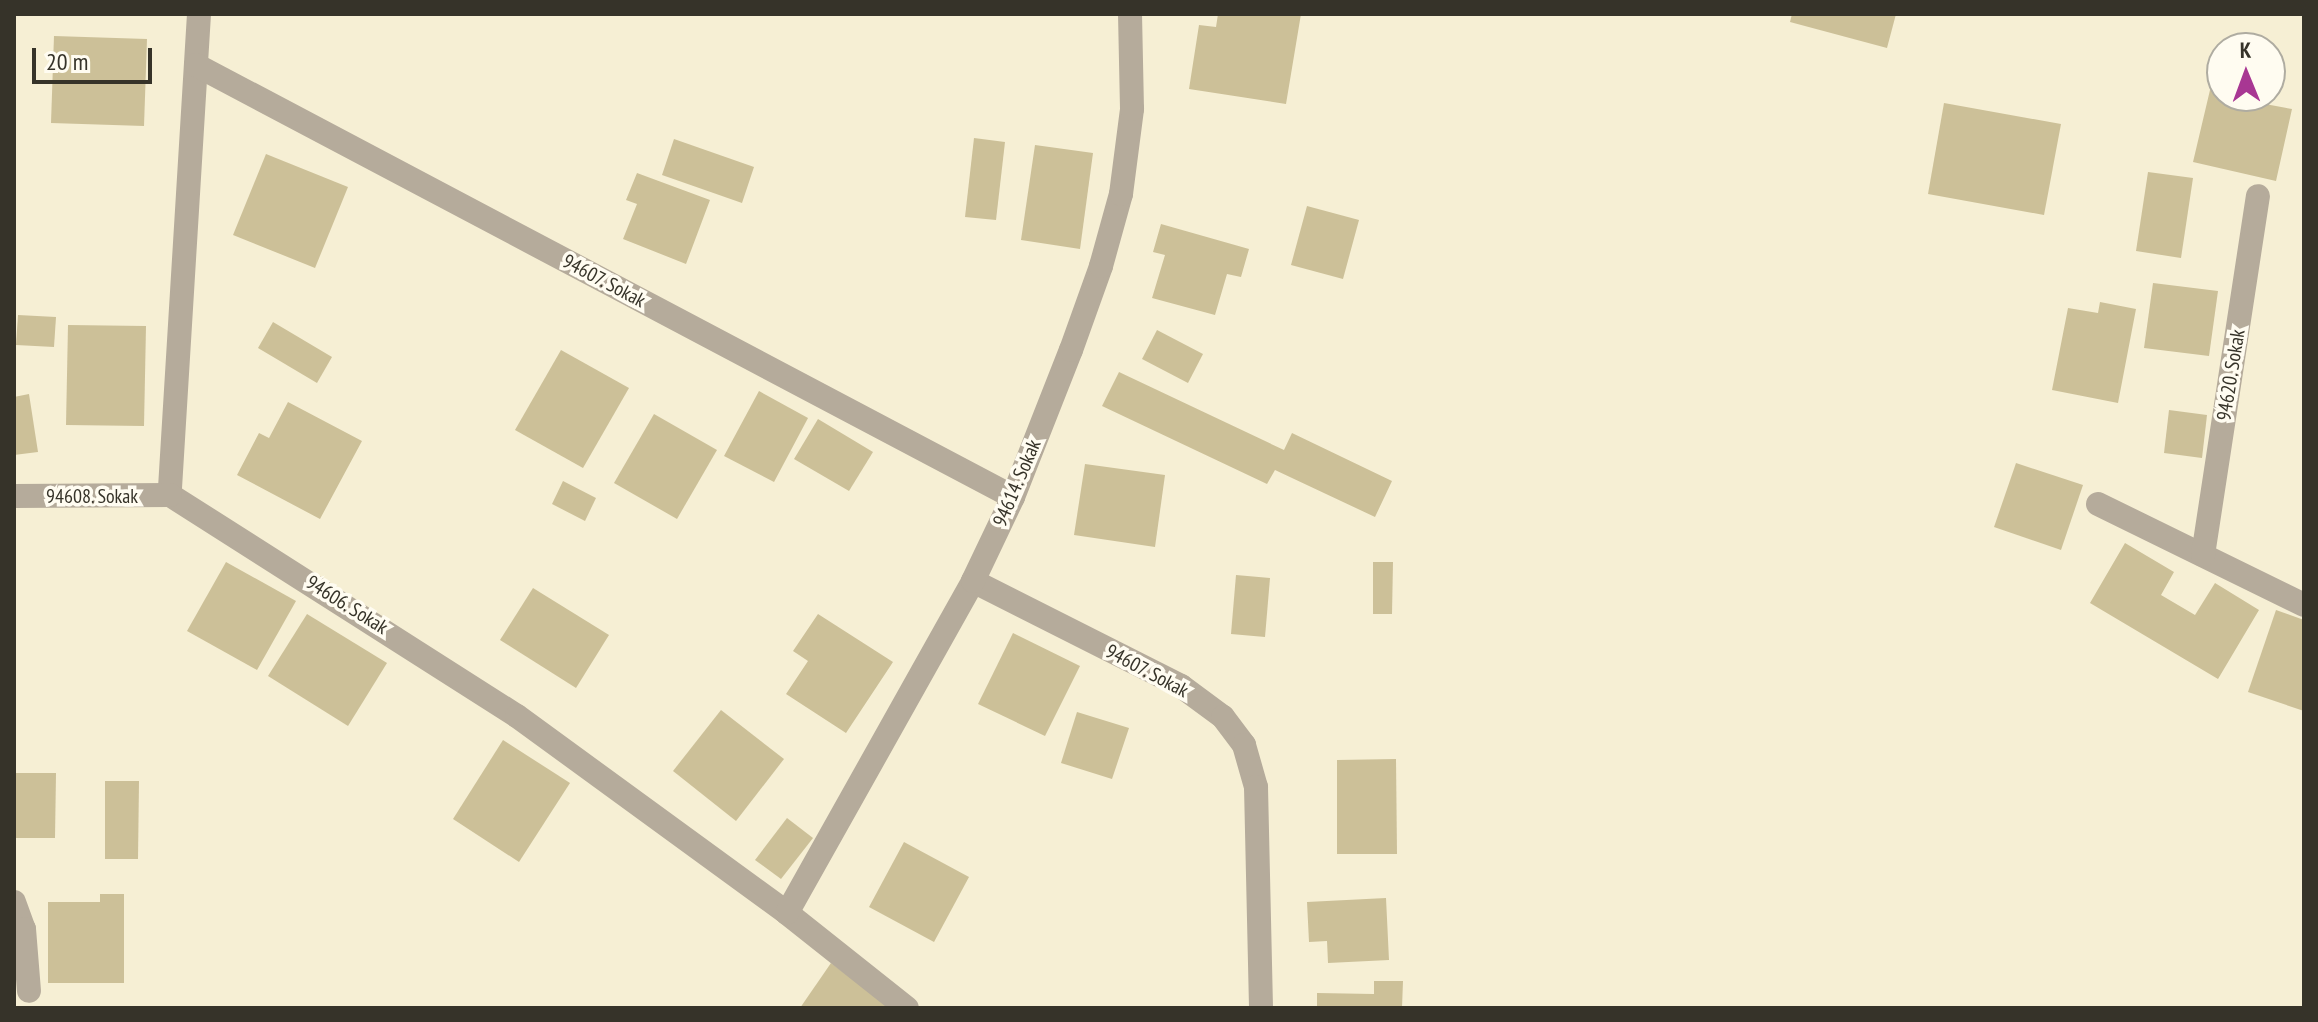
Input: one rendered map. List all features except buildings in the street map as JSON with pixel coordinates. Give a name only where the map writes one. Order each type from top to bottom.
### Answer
[{"type":"street","points":[[170,495],[199,14]]},
{"type":"street","name":"94614. Sokak","points":[[787,913],[973,581],[1013,497],[1101,266],[1121,194],[1132,109],[1130,14]]},
{"type":"street","name":"94607. Sokak","points":[[196,65],[1013,497]]},
{"type":"street","name":"94620. Sokak","points":[[2203,555],[2258,196]]},
{"type":"street","name":"94608. Sokak","points":[[14,496],[170,495]]},
{"type":"street","name":"94606. Sokak","points":[[170,495],[517,716],[787,913],[907,1008]]},
{"type":"street","points":[[2098,504],[2304,605]]},
{"type":"street","name":"94607. Sokak","points":[[973,581],[1181,686],[1223,717],[1244,745],[1256,787],[1261,1008]]},
{"type":"street","points":[[14,902],[24,929],[29,991]]}]
